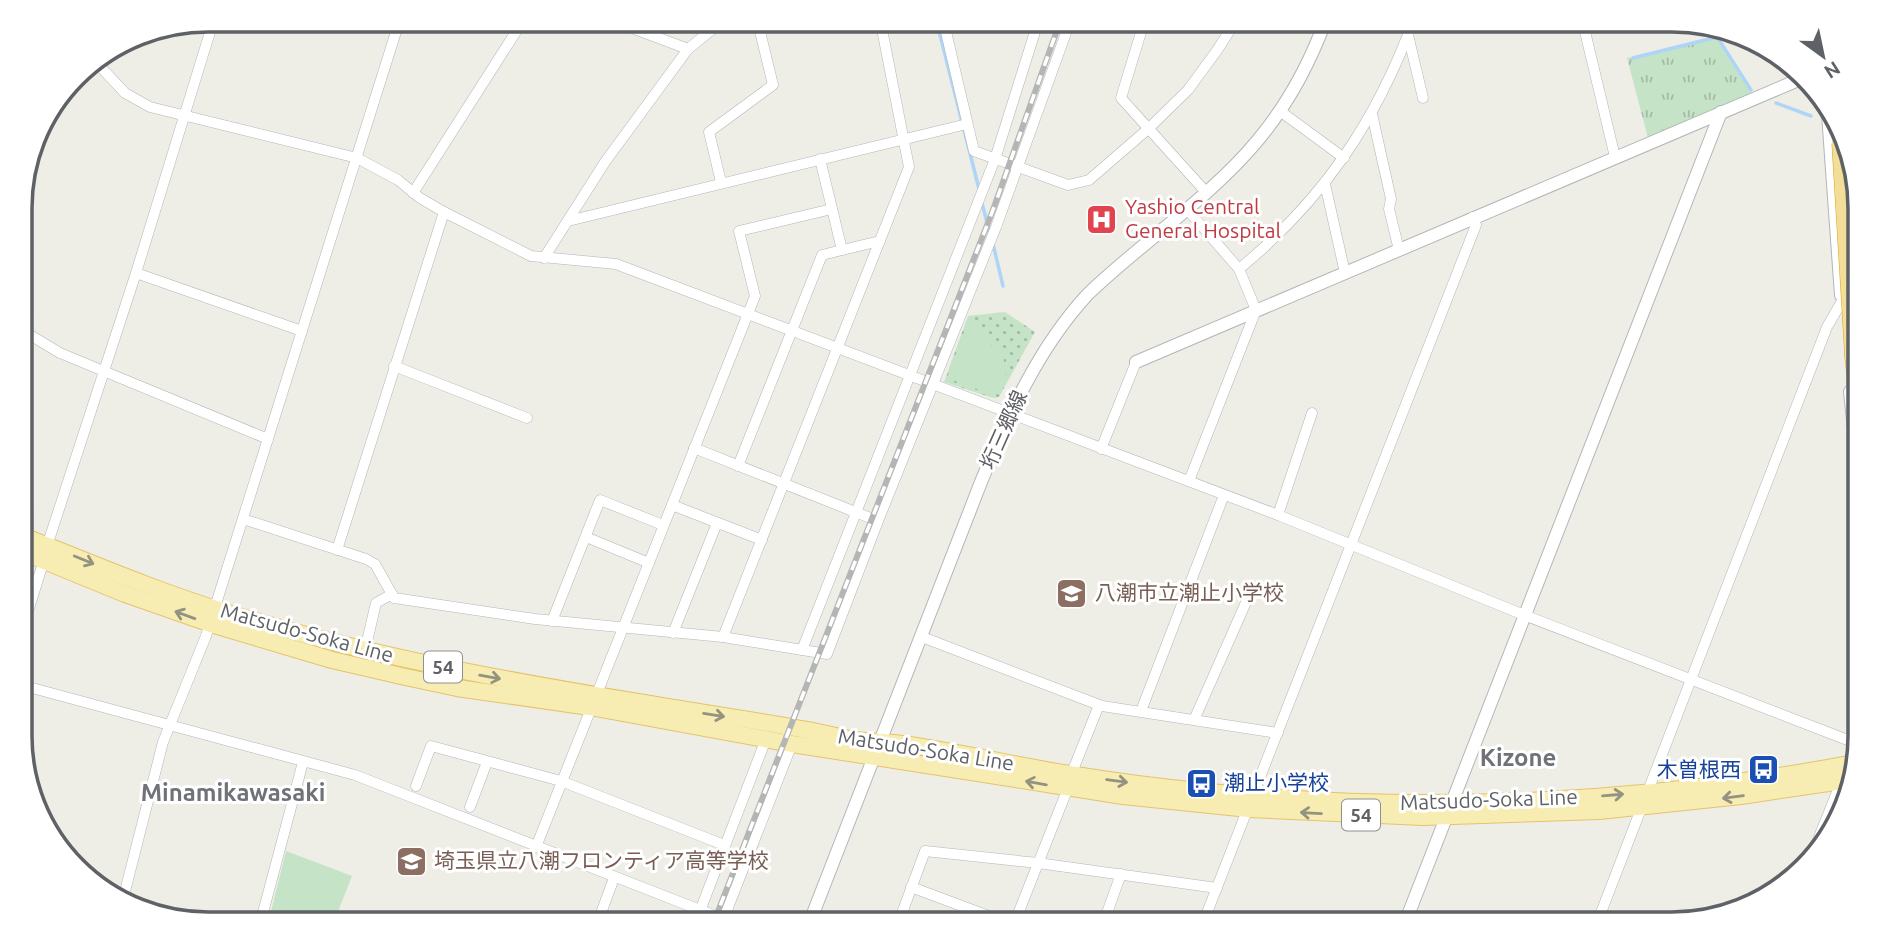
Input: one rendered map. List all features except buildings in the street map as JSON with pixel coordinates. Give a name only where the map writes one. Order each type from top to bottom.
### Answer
[{"type":"highway","points":[[1843,170],[1848,263]]},
{"type":"main road","points":[[1830,133],[1848,360]]},
{"type":"main road","points":[[1842,301],[1848,291]]},
{"type":"main road","name":"Matsudo-Soka Line","points":[[32,543],[46,553],[332,660],[457,688],[593,701],[800,729],[857,740],[878,749]]},
{"type":"main road","name":"Matsudo-Soka Line","points":[[32,552],[46,553]]},
{"type":"main road","name":"Matsudo-Soka Line","points":[[213,617],[792,744],[878,749],[1070,781],[1142,785],[1251,802],[1386,803],[1449,809],[1589,797],[1645,799],[1841,781]]},
{"type":"main road","name":"Matsudo-Soka Line","points":[[1645,799],[1845,764]]},
{"type":"street","points":[[32,598],[210,32]]},
{"type":"street","points":[[125,890],[168,726],[213,617],[396,32]]},
{"type":"street","points":[[413,193],[516,32]]},
{"type":"street","points":[[643,32],[688,49]]},
{"type":"street","points":[[544,258],[605,162],[688,49],[709,32]]},
{"type":"street","points":[[721,182],[709,132],[772,85],[760,32]]},
{"type":"street","points":[[723,637],[909,167],[883,32]]},
{"type":"street","points":[[945,32],[962,125],[974,151],[1068,185],[1089,180],[1148,129],[1188,90],[1229,32]]},
{"type":"street","points":[[802,650],[995,159],[1035,32]]},
{"type":"street","points":[[243,519],[375,564],[394,598],[552,621],[723,637],[827,654],[996,227],[1066,32]]},
{"type":"street","points":[[1142,32],[1121,97],[1205,191]]},
{"type":"street","name":"垳三郷線","points":[[814,912],[1010,413],[1030,374],[1069,314],[1110,273],[1205,191],[1257,141],[1299,81],[1320,32]]},
{"type":"street","points":[[1239,269],[1270,244],[1325,184],[1344,158],[1372,114],[1409,32]]},
{"type":"street","points":[[1586,32],[1615,158]]},
{"type":"street","points":[[1408,35],[1423,98]]},
{"type":"street","points":[[101,67],[134,99],[150,107],[357,158],[398,180],[413,193],[444,212],[524,253],[544,258],[616,264],[1278,515],[1524,615],[1848,740]]},
{"type":"street","points":[[1101,449],[1136,362],[1788,84]]},
{"type":"street","points":[[1280,111],[1344,158]]},
{"type":"street","points":[[1410,911],[1721,112]]},
{"type":"street","points":[[1372,114],[1399,250]]},
{"type":"street","points":[[568,221],[962,125]]},
{"type":"street","points":[[820,159],[842,250]]},
{"type":"street","points":[[1325,184],[1345,273]]},
{"type":"street","points":[[1186,208],[1239,269],[1256,310],[1189,481]]},
{"type":"street","points":[[536,847],[755,296],[739,231],[832,209]]},
{"type":"street","points":[[337,550],[444,212]]},
{"type":"street","points":[[1208,911],[1476,225],[1473,218]]},
{"type":"street","points":[[738,466],[822,255],[880,241]]},
{"type":"street","points":[[136,273],[302,331]]},
{"type":"street","points":[[1602,911],[1827,327],[1842,301]]},
{"type":"street","points":[[32,337],[48,347],[104,372],[268,439]]},
{"type":"street","points":[[394,366],[527,418]]},
{"type":"street","points":[[1278,515],[1312,413]]},
{"type":"street","points":[[694,448],[878,521]]},
{"type":"street","points":[[1142,711],[1224,495]]},
{"type":"street","points":[[552,621],[600,500],[663,526]]},
{"type":"street","points":[[672,505],[762,540]]},
{"type":"street","points":[[673,633],[717,523]]},
{"type":"street","points":[[586,537],[649,563]]},
{"type":"street","points":[[365,650],[376,603],[392,594]]},
{"type":"street","points":[[1194,720],[1247,600]]},
{"type":"street","points":[[922,637],[1099,705],[1278,733]]},
{"type":"street","points":[[32,688],[355,775],[700,911],[766,739]]},
{"type":"street","points":[[1017,911],[1099,705]]},
{"type":"street","points":[[726,912],[792,744]]},
{"type":"street","points":[[416,786],[431,746],[561,781],[724,845]]},
{"type":"street","points":[[263,912],[303,762]]},
{"type":"street","points":[[470,807],[487,762]]},
{"type":"street","points":[[902,912],[925,850],[1217,888]]},
{"type":"street","points":[[1107,911],[1121,874]]},
{"type":"street","points":[[602,912],[614,878]]},
{"type":"street","points":[[911,887],[980,911]]},
{"type":"green space","points":[[1715,38],[1752,94],[1648,138],[1627,58]]},
{"type":"green space","points":[[1005,312],[1035,332],[999,397],[993,398],[944,382],[968,316]]},
{"type":"green space","points":[[969,319],[976,321],[991,336],[990,344],[994,349],[1000,349],[1002,355],[1005,380],[999,391],[993,395],[947,378]]},
{"type":"green space","points":[[286,851],[352,876],[338,912],[271,912]]},
{"type":"waterway","points":[[939,32],[980,193]]},
{"type":"waterway","points":[[1633,58],[1715,37]]},
{"type":"waterway","points":[[1718,38],[1751,90]]},
{"type":"waterway","points":[[1776,103],[1811,116]]},
{"type":"waterway","points":[[981,200],[990,233]]},
{"type":"waterway","points":[[993,244],[1003,286]]},
{"type":"railway","points":[[718,912],[993,210],[1056,32]]},
{"type":"place","name":"Yashio Central General Hospital","points":[[1102,219]]},
{"type":"place","name":"八潮市立潮止小学校","points":[[1072,593]]},
{"type":"place","name":"木曽根西","points":[[1764,770]]},
{"type":"place","name":"潮止小学校","points":[[1201,783]]},
{"type":"place","name":"埼玉県立八潮フロンティア高等学校","points":[[411,861]]},
{"type":"district","name":"Kizone","points":[[1518,758]]},
{"type":"district","name":"Minamikawasaki","points":[[233,793]]}]
